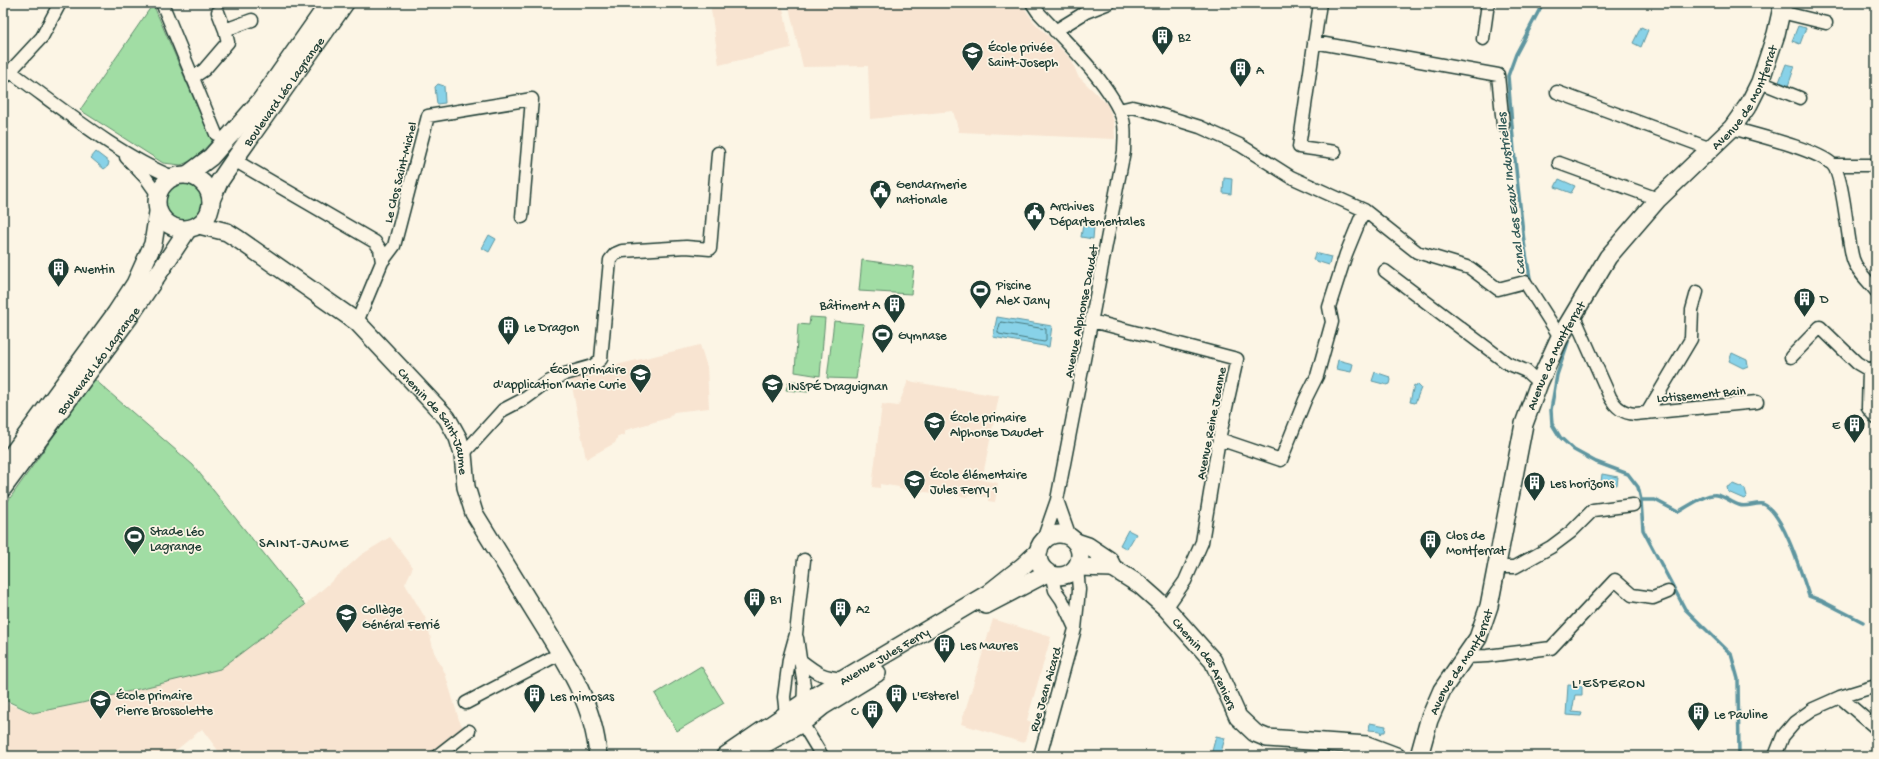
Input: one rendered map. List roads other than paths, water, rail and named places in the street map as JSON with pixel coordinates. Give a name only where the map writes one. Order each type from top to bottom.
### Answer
[{"type":"street","points":[[60,3],[42,37],[7,76],[115,146],[154,168],[180,176],[196,178],[204,183],[209,191],[211,202],[208,214],[194,227]]},
{"type":"street","points":[[162,3],[216,134]]},
{"type":"street","name":"Boulevard Léo Lagrange","points":[[180,176],[211,157],[261,100],[329,3]]},
{"type":"street","name":"Boulevard Léo Lagrange","points":[[211,202],[219,182],[345,3]]},
{"type":"street","name":"Avenue Alphonse Daudet","points":[[1032,3],[1101,82],[1119,110],[1123,121],[1124,151],[1057,500],[1040,547]]},
{"type":"street","points":[[1055,30],[1086,12],[1109,3]]},
{"type":"street","points":[[1320,3],[1299,147],[1335,152]]},
{"type":"street","points":[[1483,39],[1488,3]]},
{"type":"street","points":[[1782,7],[1826,23]]},
{"type":"street","name":"Avenue de Montferrat","points":[[1419,756],[1429,720],[1442,690],[1478,638],[1488,606],[1497,567],[1524,424],[1539,383],[1565,328],[1608,257],[1658,199],[1732,128],[1749,104],[1760,82],[1782,7]]},
{"type":"street","points":[[192,78],[204,70],[228,42],[218,12]]},
{"type":"street","points":[[225,30],[252,20]]},
{"type":"street","points":[[1314,42],[1498,75],[1503,126]]},
{"type":"street","points":[[1760,82],[1800,98]]},
{"type":"street","points":[[1557,92],[1711,149]]},
{"type":"street","name":"Le Clos Saint-Michel","points":[[382,262],[394,246],[428,116],[532,99],[522,217]]},
{"type":"street","points":[[1119,110],[1132,107],[1200,126],[1240,145],[1291,177],[1364,210],[1346,254],[1329,307],[1332,322],[1318,376],[1305,400],[1282,460],[1220,439]]},
{"type":"street","points":[[1732,128],[1812,153],[1833,165],[1876,165]]},
{"type":"street","points":[[115,146],[146,178],[158,195]]},
{"type":"street","points":[[463,454],[503,410],[526,398],[548,382],[565,374],[593,366],[601,359],[610,260],[615,254],[622,251],[672,248],[710,249],[718,153]]},
{"type":"street","points":[[234,160],[375,242],[382,254],[382,262],[357,322]]},
{"type":"street","points":[[1559,163],[1658,199]]},
{"type":"street","points":[[1833,165],[1840,184],[1848,241],[1853,260],[1876,291]]},
{"type":"street","points":[[180,176],[161,187],[158,195],[158,212],[163,220],[170,226],[179,229],[194,227],[216,228],[238,239]]},
{"type":"street","points":[[211,202],[238,239]]},
{"type":"street","name":"Lotissement Bain","points":[[1364,210],[1417,252],[1470,268],[1498,289],[1525,282],[1565,328],[1614,404],[1619,409],[1627,413],[1757,402]]},
{"type":"street","name":"Boulevard Léo Lagrange","points":[[3,467],[116,313],[135,284],[153,244],[158,212]]},
{"type":"street","name":"Boulevard Léo Lagrange","points":[[3,488],[194,227]]},
{"type":"street","name":"Chemin de Saint-Jaume","points":[[238,239],[357,322],[447,418],[458,438],[463,454],[466,487],[474,513],[561,653],[590,715],[596,735],[598,756]]},
{"type":"street","points":[[1385,271],[1507,362],[1526,371],[1539,383]]},
{"type":"street","name":"Lotissement Bain","points":[[1647,412],[1691,339],[1692,310],[1697,292]]},
{"type":"street","name":"Avenue Reine Jeanne","points":[[1092,321],[1237,359],[1220,439],[1202,542],[1185,581],[1166,608]]},
{"type":"street","points":[[1791,357],[1820,327],[1857,363],[1872,368],[1868,408],[1876,418]]},
{"type":"street","points":[[1057,500],[1080,554],[1077,567]]},
{"type":"street","points":[[1497,567],[1515,567],[1550,547],[1571,532],[1593,510],[1633,505]]},
{"type":"street","points":[[1073,539],[1063,534],[1055,534],[1048,538],[1040,547],[1038,559],[1041,566],[1051,579],[1075,629]]},
{"type":"street","name":"Chemin des Areniers","points":[[1073,539],[1088,546],[1109,560],[1114,568],[1140,585],[1166,608],[1212,661],[1238,717],[1256,734],[1267,738],[1367,745],[1396,756]]},
{"type":"street","name":"Avenue Jules Ferry","points":[[725,756],[803,703],[989,593],[1023,566],[1040,547]]},
{"type":"street","points":[[804,560],[796,634],[789,659],[784,697],[786,715],[802,723],[822,756]]},
{"type":"street","points":[[1051,579],[1065,576],[1077,567],[1114,568]]},
{"type":"street","name":"Rue Jean Aicard","points":[[1040,756],[1075,629],[1079,590],[1077,567]]},
{"type":"street","name":"Avenue Jules Ferry","points":[[743,756],[802,723],[823,706],[988,604],[1032,582],[1051,579]]},
{"type":"street","points":[[1466,657],[1487,656],[1551,648],[1615,580],[1632,596],[1653,598],[1668,592]]},
{"type":"street","points":[[796,634],[804,686],[802,723]]},
{"type":"street","points":[[466,703],[561,653]]},
{"type":"street","points":[[800,660],[825,677],[844,679]]},
{"type":"street","points":[[1776,756],[1784,736],[1795,722],[1813,709],[1840,697],[1876,686]]},
{"type":"street","points":[[1840,697],[1876,728]]},
{"type":"street","points":[[437,756],[469,731]]},
{"type":"water","points":[[1798,26],[1806,28],[1800,44],[1792,41]]},
{"type":"water","points":[[1641,27],[1648,30],[1641,47],[1633,43]]},
{"type":"water","points":[[1786,64],[1795,66],[1788,86],[1779,82]]},
{"type":"water","points":[[438,84],[444,86],[445,103],[437,104],[435,87]]},
{"type":"water","points":[[96,152],[109,162],[108,166],[104,169],[91,158]]},
{"type":"water","points":[[1224,178],[1232,179],[1231,194],[1223,193]]},
{"type":"water","points":[[1559,179],[1575,186],[1571,193],[1555,187]]},
{"type":"water","points":[[1083,225],[1094,227],[1093,239],[1081,237]]},
{"type":"water","points":[[489,235],[496,239],[489,252],[482,248]]},
{"type":"water","points":[[1315,253],[1331,257],[1329,265],[1313,260]]},
{"type":"water","points":[[997,317],[1052,326],[1049,347],[993,337]]},
{"type":"water","points":[[1732,353],[1747,360],[1748,366],[1743,368],[1729,361]]},
{"type":"water","points":[[1338,360],[1353,364],[1351,372],[1336,369]]},
{"type":"water","points":[[1375,372],[1390,377],[1390,384],[1387,385],[1372,381]]},
{"type":"water","points":[[1417,384],[1421,388],[1415,403],[1410,402],[1414,385],[1416,386]]},
{"type":"water","points":[[1602,474],[1618,477],[1617,485],[1601,482]]},
{"type":"water","points":[[1733,484],[1745,489],[1747,496],[1744,499],[1728,492],[1727,487]]},
{"type":"water","points":[[1128,530],[1136,534],[1127,549],[1120,545]]},
{"type":"water","points":[[1568,685],[1582,686],[1582,695],[1575,695],[1572,712],[1582,713],[1581,716],[1566,715]]},
{"type":"water","points":[[1370,723],[1386,726],[1385,732],[1382,732],[1381,735],[1380,731],[1369,730]]},
{"type":"water","points":[[1216,736],[1225,738],[1220,756],[1211,755]]},
{"type":"waterway","name":"Canal des Eaux Industrielles","points":[[1531,284],[1524,242],[1514,151],[1508,76],[1516,54],[1543,3]]},
{"type":"waterway","name":"Canal des Eaux Industrielles","points":[[1566,338],[1568,342],[1557,375],[1551,410],[1552,424],[1560,437],[1574,450],[1596,462],[1628,474],[1638,487],[1641,500],[1643,530],[1685,609],[1731,654],[1738,679],[1739,756]]},
{"type":"waterway","points":[[1641,500],[1655,500],[1678,512],[1702,498],[1712,495],[1720,496],[1742,506],[1763,504],[1770,509],[1778,519],[1791,545],[1809,596],[1863,622]]},
{"type":"place","name":"B2","points":[[1162,56]]},
{"type":"place","name":"École privée Saint-Joseph","points":[[972,72]]},
{"type":"place","name":"A","points":[[1241,88]]},
{"type":"place","name":"Gendarmerie nationale","points":[[880,210]]},
{"type":"place","name":"Archives Départementales","points":[[1034,232]]},
{"type":"place","name":"Aventin","points":[[58,288]]},
{"type":"place","name":"Piscine Alex Jany","points":[[980,310]]},
{"type":"place","name":"D","points":[[1804,318]]},
{"type":"place","name":"Bâtiment A","points":[[895,324]]},
{"type":"place","name":"Le Dragon","points":[[509,346]]},
{"type":"place","name":"Gymnase","points":[[882,354]]},
{"type":"place","name":"École primaire d'application Marie Curie","points":[[641,394]]},
{"type":"place","name":"INSPÉ Draguignan","points":[[773,404]]},
{"type":"place","name":"École primaire Alphonse Daudet","points":[[934,442]]},
{"type":"place","name":"E","points":[[1855,444]]},
{"type":"place","name":"École élémentaire Jules Ferry 1","points":[[914,500]]},
{"type":"place","name":"Les horizons","points":[[1534,502]]},
{"type":"place","name":"Stade Léo Lagrange","points":[[134,556]]},
{"type":"place","name":"Clos de Montferrat","points":[[1431,560]]},
{"type":"place","name":"B1","points":[[754,618]]},
{"type":"place","name":"A2","points":[[840,628]]},
{"type":"place","name":"Collège Général Ferrié","points":[[347,634]]},
{"type":"place","name":"Les Maures","points":[[945,664]]},
{"type":"place","name":"Les mimosas","points":[[535,714]]},
{"type":"place","name":"L'Esterel","points":[[897,714]]},
{"type":"place","name":"École primaire Pierre Brossolette","points":[[100,720]]},
{"type":"place","name":"C","points":[[873,730]]},
{"type":"place","name":"Le Pauline","points":[[1698,732]]},
{"type":"district","name":"SAINT-JAUME","points":[[304,542]]},
{"type":"district","name":"L'ESPERON","points":[[1609,682]]}]
